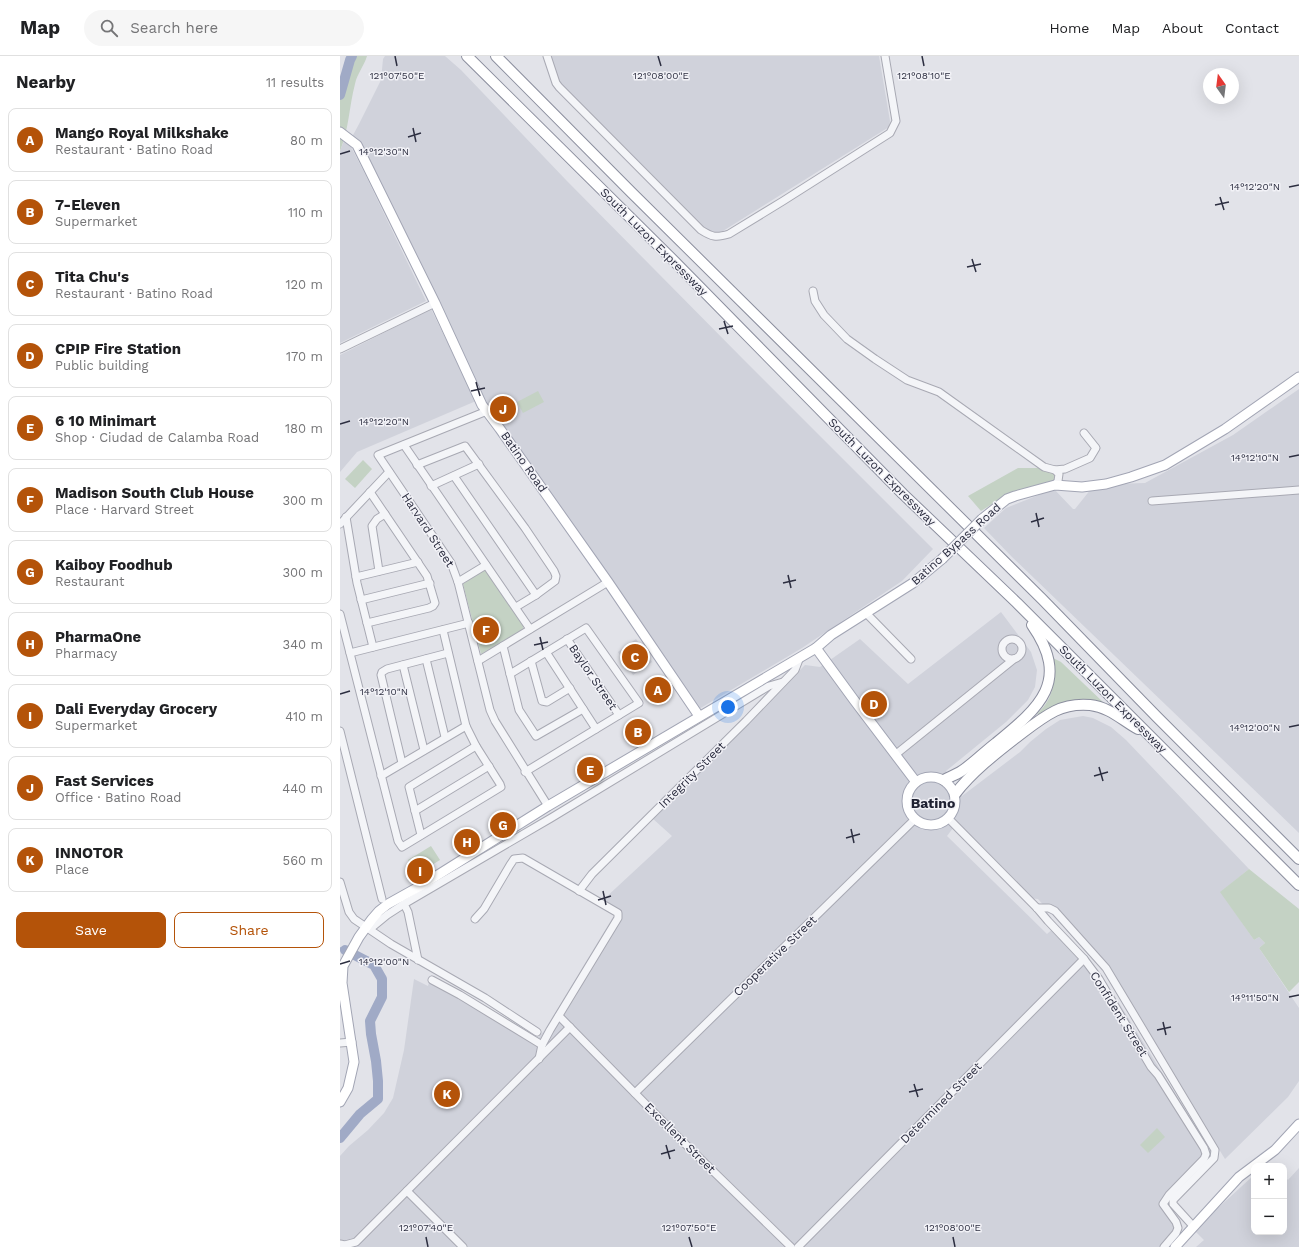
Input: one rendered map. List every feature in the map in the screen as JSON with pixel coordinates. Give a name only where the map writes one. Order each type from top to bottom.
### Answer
[{"type":"highway","name":"South Luzon Expressway","points":[[467,56],[680,268],[903,494],[1017,603],[1299,885]]},
{"type":"highway","name":"South Luzon Expressway","points":[[496,56],[631,192],[1042,599],[1162,723],[1299,859]]},
{"type":"highway","points":[[944,780],[961,771],[1018,725],[1038,704],[1046,690],[1050,675],[1048,656],[1041,638],[1017,603]]},
{"type":"highway","points":[[955,794],[967,779],[1005,746],[1039,720],[1066,707],[1085,705],[1105,708],[1150,736]]},
{"type":"main road","name":"Batino Road","points":[[343,134],[357,145],[435,303],[482,405],[608,582],[699,716]]},
{"type":"main road","name":"Batino Bypass Road","points":[[352,1042],[342,983],[342,970],[344,963],[359,937],[368,928],[379,911],[388,904],[548,806],[816,648],[831,635],[913,584],[942,559],[982,519],[1007,499],[1056,485],[1082,487],[1106,484],[1165,465],[1225,429],[1299,377]]},
{"type":"main road","points":[[816,648],[916,782]]},
{"type":"main road","points":[[937,777],[944,780],[955,794],[955,807],[948,818],[942,822],[935,825],[921,823],[915,819],[909,810],[907,800],[909,790],[922,778],[937,777]]},
{"type":"main road","points":[[340,1102],[348,1088],[353,1069],[354,1056],[352,1042]]},
{"type":"main road","points":[[1175,1247],[1239,1177],[1275,1150],[1299,1124]]},
{"type":"street","points":[[547,56],[556,83],[559,87],[701,230],[709,236],[720,237],[729,234],[783,201],[890,133],[896,121],[885,56]]},
{"type":"street","points":[[813,291],[815,301],[824,315],[847,339],[907,380],[939,392],[1044,467],[1055,470],[1065,469],[1090,458],[1096,448],[1084,434]]},
{"type":"street","points":[[340,349],[435,303]]},
{"type":"street","points":[[487,411],[404,445],[530,629]]},
{"type":"street","name":"Harvard Street","points":[[404,445],[378,455],[451,563],[458,582],[469,623],[490,710],[495,721],[548,806]]},
{"type":"street","points":[[417,465],[465,446],[525,528],[556,574],[555,581],[516,607]]},
{"type":"street","points":[[431,486],[479,464]]},
{"type":"street","points":[[1055,470],[1059,474],[1056,485]]},
{"type":"street","points":[[340,524],[389,472]]},
{"type":"street","points":[[454,476],[536,595]]},
{"type":"street","points":[[1152,501],[1299,490]]},
{"type":"street","points":[[367,623],[429,608],[435,603],[427,576],[370,492]]},
{"type":"street","points":[[379,571],[372,526],[377,519],[385,514]]},
{"type":"street","points":[[346,517],[356,577],[373,647]]},
{"type":"street","points":[[356,577],[418,562]]},
{"type":"street","points":[[458,582],[486,565]]},
{"type":"street","points":[[478,661],[608,582]]},
{"type":"street","points":[[361,600],[430,583]]},
{"type":"street","points":[[866,613],[911,659]]},
{"type":"street","points":[[340,614],[398,841],[402,846],[501,787],[490,766],[476,746],[466,726],[443,630]]},
{"type":"street","points":[[350,653],[469,623]]},
{"type":"street","points":[[510,674],[586,628],[639,703],[526,772]]},
{"type":"street","name":"Baylor Street","points":[[567,639],[619,715]]},
{"type":"street","points":[[503,646],[519,710],[536,736],[583,709]]},
{"type":"street","points":[[546,652],[596,729]]},
{"type":"street","points":[[402,763],[381,675],[382,672],[387,669],[448,654]]},
{"type":"street","name":"Integrity Street","points":[[579,891],[592,874],[746,721],[795,670],[800,657]]},
{"type":"street","points":[[426,659],[445,737]]},
{"type":"street","points":[[895,755],[1014,659]]},
{"type":"street","points":[[531,661],[542,701],[547,702],[570,688]]},
{"type":"street","points":[[403,665],[424,750]]},
{"type":"street","points":[[368,928],[404,904],[551,818],[769,686],[783,682]]},
{"type":"street","points":[[381,776],[466,726]]},
{"type":"street","points":[[340,732],[382,899]]},
{"type":"street","points":[[421,835],[409,787],[476,746]]},
{"type":"street","points":[[415,811],[490,766]]},
{"type":"street","name":"Confident Street","points":[[948,818],[1038,908],[1048,921],[1084,959],[1099,979],[1151,1067],[1158,1075],[1204,1148],[1206,1154],[1204,1159],[1169,1195],[1163,1204],[1176,1222],[1178,1228],[1176,1233],[1164,1247]]},
{"type":"street","name":"Cooperative Street","points":[[635,1093],[915,819]]},
{"type":"street","points":[[475,919],[484,909],[510,865],[514,860],[523,858],[618,913],[618,918],[542,1045],[538,1059]]},
{"type":"street","points":[[340,882],[347,908],[351,916],[418,960],[490,1002],[537,1032]]},
{"type":"street","points":[[404,904],[408,912],[418,960]]},
{"type":"street","points":[[1038,908],[1049,908],[1055,911],[1106,968],[1215,1150],[1214,1158],[1173,1200],[1173,1204],[1193,1226]]},
{"type":"street","name":"Determined Street","points":[[798,1247],[1084,959]]},
{"type":"street","points":[[432,980],[460,995],[542,1045]]},
{"type":"street","name":"Excellent Street","points":[[560,1016],[635,1093],[791,1247]]},
{"type":"street","points":[[340,1244],[345,1245],[356,1242],[570,1027]]},
{"type":"street","points":[[340,1043],[352,1042]]},
{"type":"street","points":[[407,1191],[463,1247]]},
{"type":"shaded area","points":[[385,56],[445,56],[461,70],[566,180],[933,549],[902,581],[802,648],[699,709],[608,574],[483,399],[352,137],[381,80],[383,59]]},
{"type":"shaded area","points":[[551,56],[879,56],[890,121],[889,127],[723,231],[716,233],[710,232],[700,226],[559,84]]},
{"type":"shaded area","points":[[344,141],[351,147],[364,172],[426,301],[340,343],[340,151]]},
{"type":"shaded area","points":[[431,309],[476,401],[357,452],[340,472],[340,355]]},
{"type":"shaded area","points":[[1299,389],[1299,833],[1012,557],[984,528],[1006,508],[1054,489],[1073,509],[1075,509],[1091,489],[1113,484],[1145,483],[1233,435]]},
{"type":"shaded area","points":[[1001,612],[1031,652],[1037,670],[1035,687],[1028,700],[1006,722],[946,771],[962,796],[1020,752],[1046,729],[1060,720],[1083,716],[1093,718],[1111,727],[1126,740],[1249,869],[1221,892],[1254,940],[1259,937],[1265,943],[1259,948],[1299,1008],[1299,1081],[1288,1097],[1225,1159],[1120,989],[1038,899],[1028,898],[956,824],[947,836],[1047,934],[1056,926],[1114,995],[1209,1146],[1212,1154],[1169,1199],[1169,1208],[1181,1231],[1167,1247],[340,1247],[340,1156],[384,1113],[393,1098],[404,1050],[414,979],[428,986],[431,975],[538,1038],[544,1031],[613,917],[620,913],[603,900],[672,836],[652,818],[805,665],[820,667],[860,639],[908,684]]},
{"type":"shaded area","points":[[636,639],[652,662],[633,675],[618,652]]},
{"type":"shaded area","points":[[1299,1168],[1299,1247],[1196,1247],[1204,1240],[1194,1230],[1251,1178],[1251,1235],[1287,1235],[1287,1179],[1288,1180]]},
{"type":"green space","points":[[352,56],[367,56],[356,80],[340,151],[340,95]]},
{"type":"green space","points":[[538,391],[544,402],[523,413],[517,402]]},
{"type":"green space","points":[[363,460],[372,469],[355,488],[345,479]]},
{"type":"green space","points":[[1018,468],[1062,468],[1059,485],[1008,494],[981,511],[968,496]]},
{"type":"green space","points":[[486,569],[524,624],[523,629],[481,654],[463,584]]},
{"type":"green space","points":[[1053,658],[1061,662],[1104,703],[1085,699],[1067,704],[1041,715],[1037,714],[1047,701],[1054,681]]},
{"type":"green space","points":[[431,846],[440,860],[417,874],[408,860]]},
{"type":"green space","points":[[1249,869],[1299,909],[1299,982],[1289,992],[1259,948],[1265,943],[1259,937],[1254,940],[1220,892]]},
{"type":"green space","points":[[1157,1128],[1165,1137],[1148,1153],[1140,1145]]},
{"type":"waterway","points":[[340,95],[352,56]]},
{"type":"waterway","points":[[340,948],[345,950]]},
{"type":"waterway","points":[[340,1138],[360,1114],[378,1099],[376,1061],[370,1021],[382,997],[382,979],[374,965],[345,950]]},
{"type":"place","name":"Fast Services","points":[[503,409]]},
{"type":"place","name":"Madison South Club House","points":[[486,630]]},
{"type":"place","name":"Tita Chu's","points":[[635,657]]},
{"type":"place","name":"Mango Royal Milkshake","points":[[658,690]]},
{"type":"place","name":"CPIP Fire Station","points":[[874,704]]},
{"type":"place","name":"7-Eleven","points":[[638,732]]},
{"type":"place","name":"6 10 Minimart","points":[[590,770]]},
{"type":"place","name":"Kaiboy Foodhub","points":[[503,825]]},
{"type":"place","name":"PharmaOne","points":[[467,842]]},
{"type":"place","name":"Dali Everyday Grocery","points":[[420,871]]},
{"type":"place","name":"INNOTOR","points":[[447,1094]]},
{"type":"district","name":"Batino","points":[[933,803]]}]
